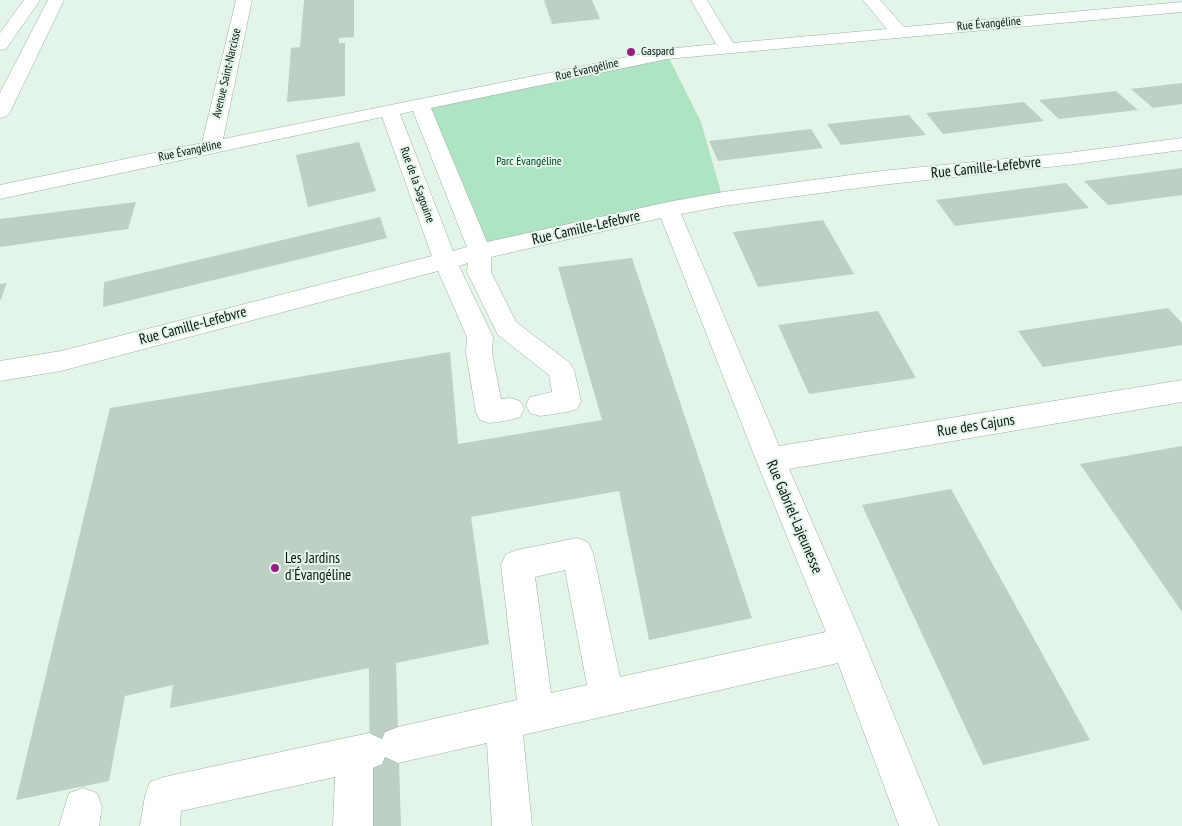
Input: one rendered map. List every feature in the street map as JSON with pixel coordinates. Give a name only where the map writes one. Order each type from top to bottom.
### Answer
[{"type":"street","points":[[0,45],[32,0]]},
{"type":"street","points":[[0,112],[56,0]]},
{"type":"street","name":"Avenue Saint-Narcisse","points":[[211,147],[244,0]]},
{"type":"street","points":[[699,0],[727,48]]},
{"type":"street","points":[[870,0],[899,32]]},
{"type":"street","points":[[1067,0],[1086,16]]},
{"type":"street","name":"Rue Évangéline","points":[[0,192],[667,54],[1182,7]]},
{"type":"street","points":[[420,104],[480,252],[479,272],[507,328],[561,370],[567,401],[540,404]]},
{"type":"street","name":"Rue de la Sagouine","points":[[389,110],[445,260],[480,337]]},
{"type":"street","name":"Rue Camille-Lefebvre","points":[[0,371],[61,361],[445,260],[668,209],[723,199],[881,178],[1067,159],[1182,144]]},
{"type":"street","name":"Rue Gabriel-Lajeunesse","points":[[668,209],[770,460],[848,644],[918,826]]},
{"type":"street","points":[[507,328],[480,337],[478,352],[490,412],[510,409]]},
{"type":"street","name":"Rue des Cajuns","points":[[770,460],[1182,391]]},
{"type":"street","points":[[512,826],[520,717],[517,565],[577,553],[607,698]]},
{"type":"street","points":[[160,826],[164,796],[848,644]]},
{"type":"street","points":[[353,826],[374,750]]},
{"type":"green space","name":"Parc Évangéline","points":[[667,54],[701,122],[723,199],[480,252],[420,104]]},
{"type":"building","points":[[304,0],[354,0],[354,37],[339,38],[339,43],[345,43],[345,96],[287,102],[291,48],[300,47]]},
{"type":"building","points":[[544,0],[592,0],[600,19],[552,24]]},
{"type":"building","points":[[1182,83],[1182,104],[1153,108],[1131,89]]},
{"type":"building","points":[[1116,91],[1138,110],[1059,119],[1039,100]]},
{"type":"building","points":[[1024,102],[1044,121],[943,134],[926,113]]},
{"type":"building","points":[[909,115],[926,135],[841,145],[827,124]]},
{"type":"building","points":[[811,129],[823,148],[718,161],[709,141]]},
{"type":"building","points":[[359,142],[376,191],[308,207],[296,155]]},
{"type":"building","points":[[1182,168],[1182,195],[1108,205],[1084,181]]},
{"type":"building","points":[[1066,183],[1089,208],[955,226],[936,200]]},
{"type":"building","points":[[136,202],[128,229],[0,247],[0,219]]},
{"type":"building","points":[[380,217],[387,238],[103,307],[104,282]]},
{"type":"building","points":[[823,220],[854,274],[758,287],[733,232]]},
{"type":"building","name":"Les Jardins d'Évangéline","points":[[632,258],[752,618],[649,640],[619,491],[471,517],[489,644],[396,663],[401,826],[370,826],[369,668],[170,708],[173,685],[125,696],[109,781],[16,800],[110,408],[450,352],[458,444],[602,420],[558,267]]},
{"type":"building","points":[[7,283],[0,301],[0,284]]},
{"type":"building","points":[[1168,308],[1182,323],[1182,345],[1043,367],[1018,331]]},
{"type":"building","points":[[878,311],[916,378],[809,394],[778,325]]},
{"type":"building","points":[[1182,446],[1182,612],[1080,464]]},
{"type":"building","points":[[951,489],[1090,740],[983,765],[862,505]]},
{"type":"place","name":"Gaspard","points":[[631,52]]},
{"type":"place","name":"Les Jardins d'Évangéline","points":[[275,568]]}]
